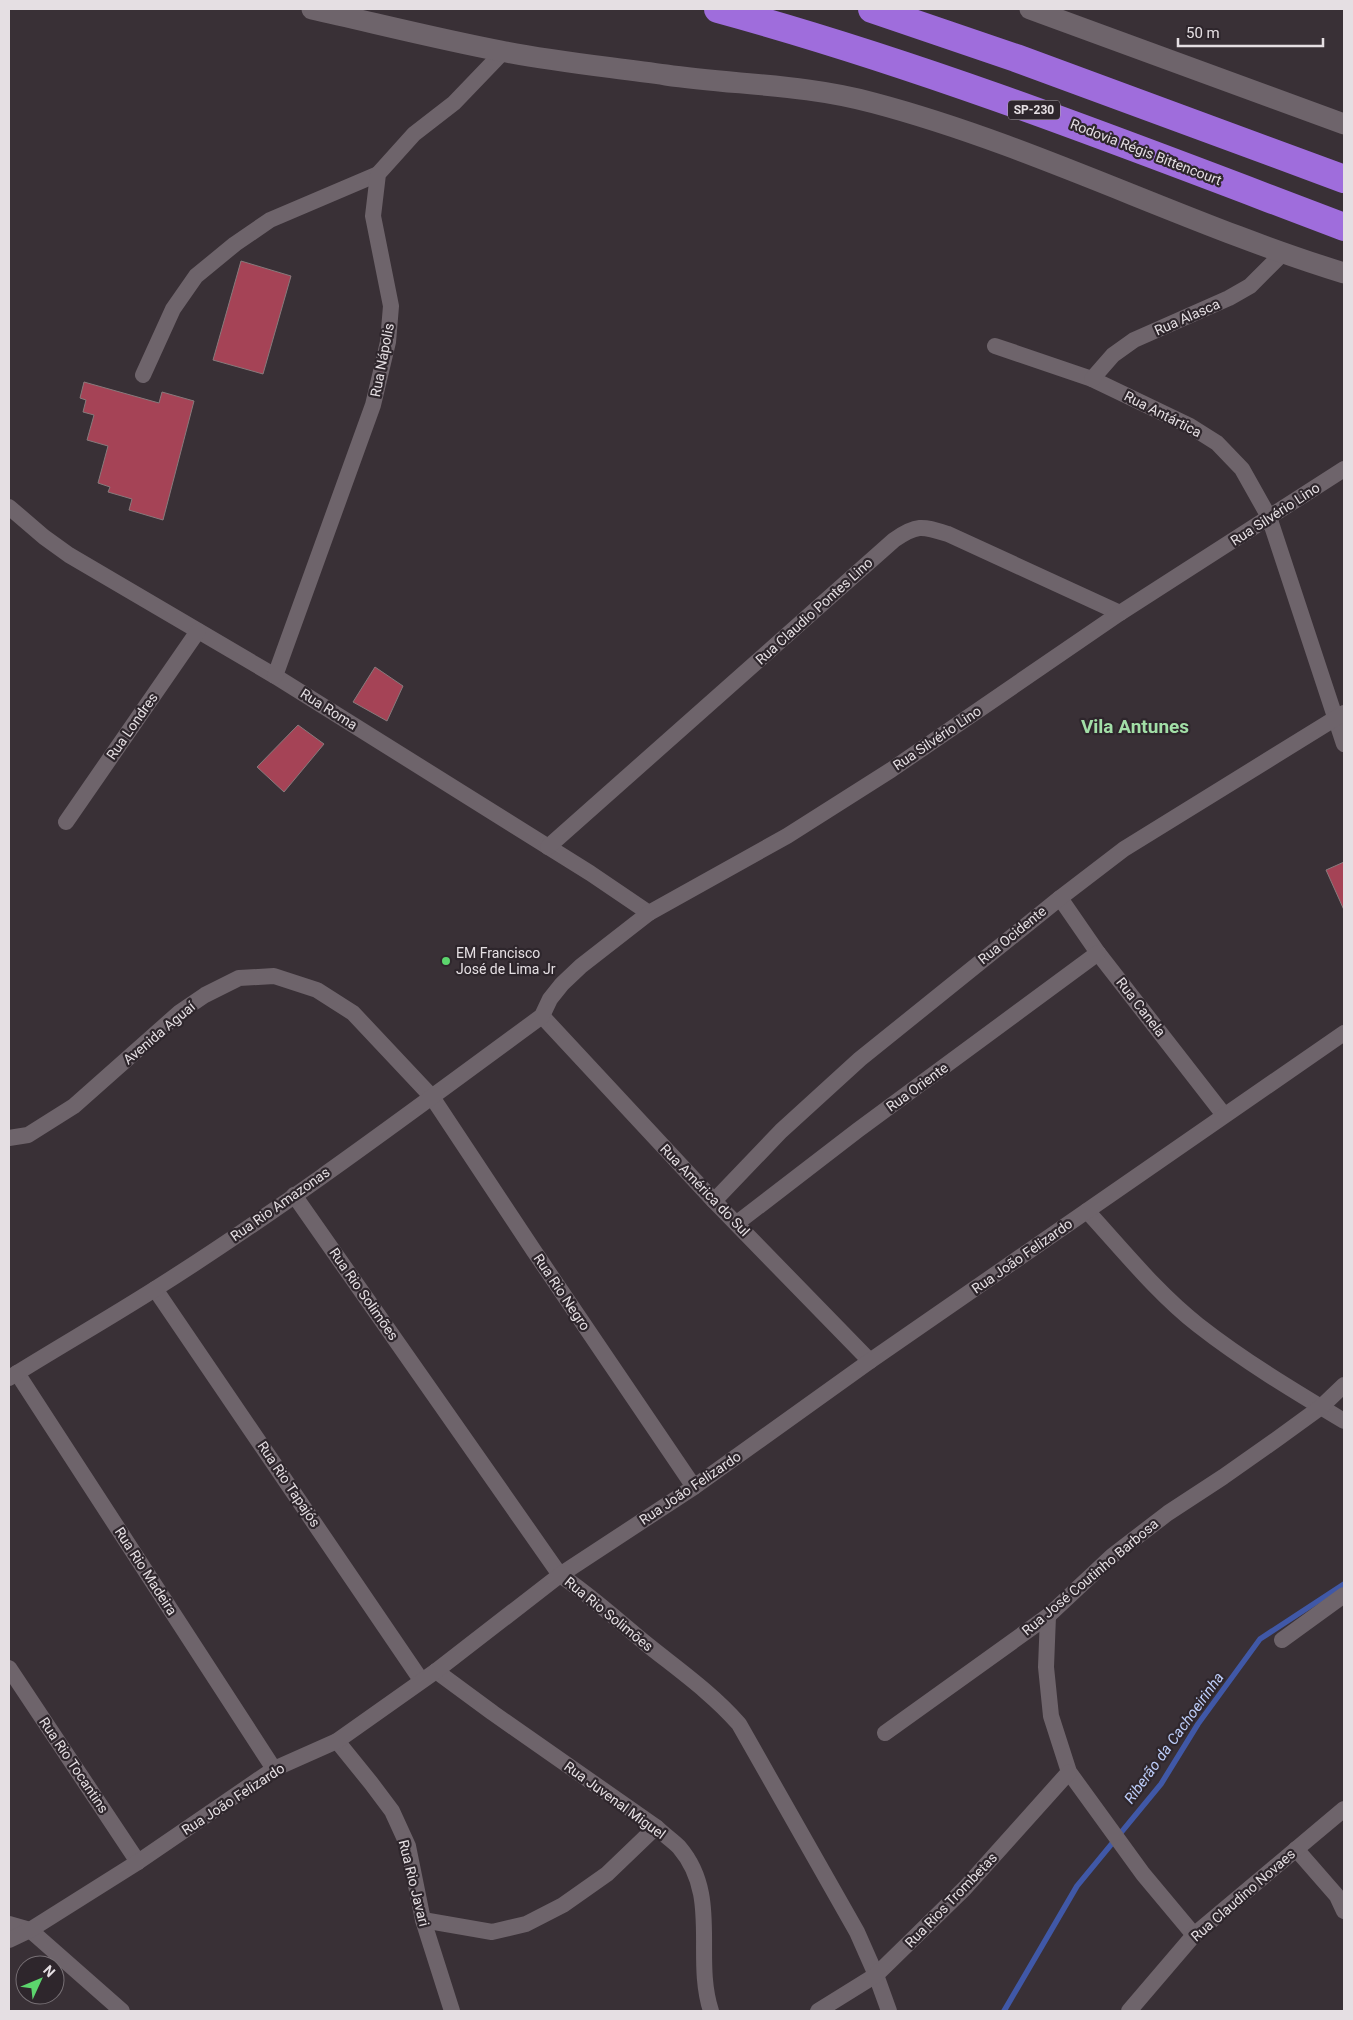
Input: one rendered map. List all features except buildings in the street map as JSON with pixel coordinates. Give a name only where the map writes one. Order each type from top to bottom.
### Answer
[{"type":"highway","name":"Rodovia Régis Bittencourt","points":[[718,9],[910,68],[1043,113],[1344,227]]},
{"type":"highway","points":[[872,9],[1016,58],[1344,179]]},
{"type":"street","points":[[312,9],[503,52],[670,76],[818,90],[872,102],[954,126],[1028,153],[1282,254],[1344,273]]},
{"type":"street","points":[[1030,9],[1344,124]]},
{"type":"street","points":[[143,375],[173,309],[196,276],[235,244],[270,220],[378,174],[414,134],[454,103],[503,52]]},
{"type":"street","name":"Rua Nápolis","points":[[275,676],[374,405],[388,342],[391,306],[373,216],[378,174]]},
{"type":"street","name":"Rua Alasca","points":[[1092,379],[1113,355],[1134,340],[1222,301],[1250,286],[1282,254]]},
{"type":"street","name":"Rua Antártica","points":[[995,346],[1092,379],[1190,426],[1217,443],[1242,469],[1270,517],[1340,715],[1344,744]]},
{"type":"street","name":"Rua Silvério Lino","points":[[542,1016],[550,999],[562,984],[581,966],[649,913],[787,836],[835,806],[948,732],[1120,613],[1344,470]]},
{"type":"street","name":"Rua Roma","points":[[9,507],[44,537],[69,555],[275,676],[548,847],[649,913]]},
{"type":"street","name":"Rua Claudio Pontes Lino","points":[[548,847],[886,546],[908,530],[924,527],[948,534],[1120,613]]},
{"type":"street","name":"Rua Londres","points":[[66,822],[198,631]]},
{"type":"street","name":"Rua Ocidente","points":[[714,1201],[781,1131],[860,1059],[1060,898],[1124,849],[1340,715]]},
{"type":"street","name":"Rua Canela","points":[[1060,898],[1098,953],[1224,1115]]},
{"type":"street","name":"Rua Oriente","points":[[737,1223],[858,1130],[1098,953]]},
{"type":"street","name":"Avenida Aguaí","points":[[9,1138],[28,1135],[74,1106],[180,1012],[205,995],[239,978],[274,976],[317,990],[353,1012],[432,1097]]},
{"type":"street","name":"Rua América do Sul","points":[[542,1016],[714,1201],[870,1361]]},
{"type":"street","name":"Rua Rio Amazonas","points":[[13,1375],[155,1289],[294,1195],[542,1016]]},
{"type":"street","name":"Rua João Felizardo","points":[[9,1940],[30,1930],[138,1862],[274,1769],[337,1742],[436,1671],[560,1575],[694,1487],[870,1361],[1344,1033]]},
{"type":"street","name":"Rua Rio Negro","points":[[432,1097],[539,1259],[694,1487]]},
{"type":"street","name":"Rua Rio Solimões","points":[[294,1195],[560,1575],[583,1590],[719,1702],[739,1724],[857,1932],[889,2011]]},
{"type":"street","points":[[1087,1211],[1154,1284],[1196,1324],[1246,1361],[1344,1421]]},
{"type":"street","name":"Rua Rio Tapajós","points":[[155,1289],[421,1680]]},
{"type":"street","name":"Rua Rio Madeira","points":[[13,1375],[274,1769]]},
{"type":"street","name":"Rua José Coutinho Barbosa","points":[[885,1733],[1048,1616],[1112,1556],[1168,1512],[1223,1477],[1321,1407],[1344,1386]]},
{"type":"street","points":[[1282,1640],[1344,1595]]},
{"type":"street","points":[[1048,1616],[1046,1667],[1051,1716],[1069,1772],[1143,1874],[1194,1935]]},
{"type":"street","name":"Rua Rio Tocantins","points":[[9,1668],[138,1862]]},
{"type":"street","name":"Rua Juvenal Miguel","points":[[436,1671],[656,1827],[679,1847],[695,1871],[703,1898],[704,1975],[711,2011]]},
{"type":"street","name":"Rua Rio Javari","points":[[337,1742],[392,1811],[408,1846],[423,1920],[452,2011]]},
{"type":"street","name":"Rua Rios Trombetas","points":[[818,2011],[876,1975],[965,1888],[1069,1772]]},
{"type":"street","name":"Rua Claudino Novaes","points":[[1129,2011],[1194,1935],[1344,1809]]},
{"type":"street","points":[[423,1920],[492,1932],[526,1924],[563,1906],[607,1874],[656,1827]]},
{"type":"street","points":[[1296,1849],[1337,1896],[1344,1911]]},
{"type":"street","points":[[9,1924],[30,1930],[122,2011]]},
{"type":"waterway","name":"Riberão da Cachoeirinha","points":[[1004,2011],[1077,1886],[1161,1784],[1198,1724],[1260,1639],[1344,1584]]},
{"type":"place","name":"EM Francisco José de Lima Jr","points":[[446,961]]},
{"type":"district","name":"Vila Antunes","points":[[1135,726]]}]
